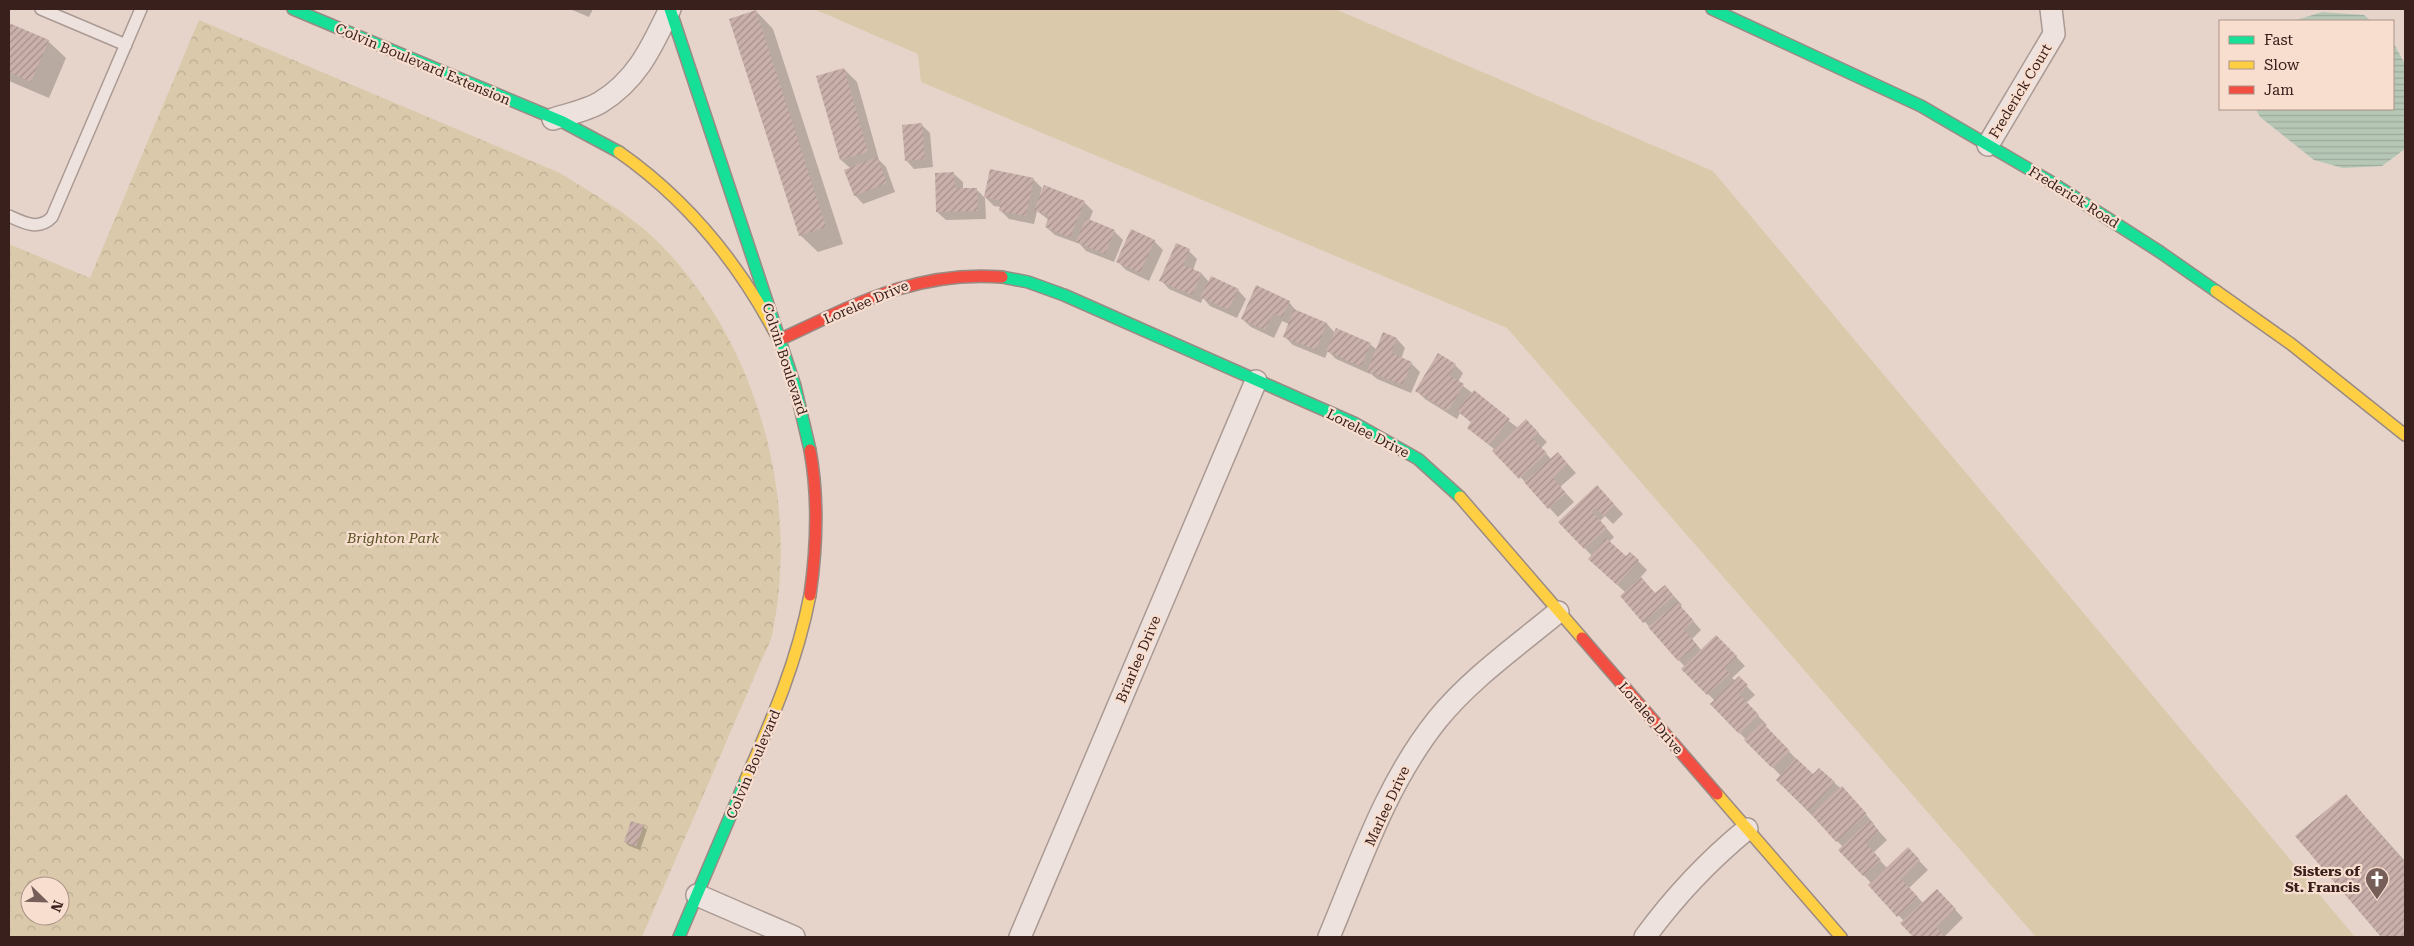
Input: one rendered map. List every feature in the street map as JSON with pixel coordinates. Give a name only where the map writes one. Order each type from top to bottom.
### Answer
[{"type":"street","name":"Colvin Boulevard Extension","points":[[293,9],[554,119],[615,150],[651,176],[685,206],[716,238],[742,274],[779,340]]},
{"type":"street","points":[[554,119],[600,103],[629,81],[652,48],[670,9]]},
{"type":"street","name":"Colvin Boulevard","points":[[670,9],[779,340],[795,380],[806,422],[814,465],[818,510],[811,600],[801,644],[786,687],[679,937]]},
{"type":"street","name":"Frederick Road","points":[[1712,9],[1903,98],[1988,144],[2160,252],[2291,344],[2405,435]]},
{"type":"street","name":"Frederick Court","points":[[1988,144],[2054,34],[2051,9]]},
{"type":"street","name":"Lorelee Drive","points":[[779,340],[887,290],[916,281],[976,274],[1006,277],[1035,284],[1356,424],[1418,459],[1458,495],[1841,937]]},
{"type":"street","name":"Briarlee Drive","points":[[1020,937],[1256,380]]},
{"type":"street","name":"Marlee Drive","points":[[1329,937],[1390,793],[1415,750],[1437,720],[1463,692],[1558,612]]},
{"type":"street","points":[[1645,937],[1665,909],[1694,876],[1748,829]]},
{"type":"street","points":[[697,895],[794,937]]},
{"type":"lane","points":[[41,9],[126,44]]},
{"type":"lane","points":[[9,216],[38,226],[47,222],[52,217],[141,9]]},
{"type":"green space","points":[[814,9],[1335,9],[1713,171],[2355,937],[2036,937],[1507,328],[921,82],[918,54]]},
{"type":"green space","name":"Brighton Park","points":[[199,20],[560,173],[609,203],[654,238],[689,277],[719,321],[743,369],[761,420],[774,472],[780,525],[780,578],[770,641],[642,937],[9,937],[9,244],[90,278]]},
{"type":"shaded area","points":[[2322,12],[2364,15],[2370,20],[2296,20]]},
{"type":"shaded area","points":[[2394,44],[2405,64],[2405,149],[2382,166],[2343,168],[2314,160],[2260,117],[2256,110],[2394,110]]},
{"type":"building","points":[[756,10],[826,227],[799,236],[729,19]]},
{"type":"building","points":[[9,23],[49,40],[31,82],[9,72]]},
{"type":"building","points":[[844,68],[868,152],[840,160],[816,76]]},
{"type":"building","points":[[922,123],[925,159],[905,161],[902,125]]},
{"type":"building","points":[[877,157],[887,183],[854,196],[844,170]]},
{"type":"building","points":[[990,169],[1034,178],[1026,216],[999,211],[1001,201],[984,197]]},
{"type":"building","points":[[954,172],[955,188],[977,188],[978,211],[936,212],[935,173]]},
{"type":"building","points":[[1044,185],[1085,201],[1070,238],[1045,227],[1049,216],[1034,210]]},
{"type":"building","points":[[1086,218],[1115,230],[1105,254],[1076,242]]},
{"type":"building","points":[[1131,229],[1155,240],[1140,273],[1116,262]]},
{"type":"building","points":[[1176,243],[1190,249],[1183,265],[1202,273],[1192,295],[1159,281]]},
{"type":"building","points":[[1211,276],[1239,289],[1228,310],[1200,297]]},
{"type":"building","points":[[1256,285],[1290,301],[1282,317],[1273,313],[1265,330],[1241,319]]},
{"type":"building","points":[[1294,309],[1327,323],[1316,350],[1283,337]]},
{"type":"building","points":[[1336,328],[1371,343],[1361,367],[1326,351]]},
{"type":"building","points":[[1383,332],[1397,338],[1391,353],[1412,362],[1403,385],[1367,371]]},
{"type":"building","points":[[1438,353],[1456,364],[1449,375],[1464,384],[1448,411],[1415,391]]},
{"type":"building","points":[[1474,390],[1510,419],[1489,445],[1467,428],[1471,422],[1457,411]]},
{"type":"building","points":[[1526,419],[1539,433],[1533,439],[1547,453],[1519,479],[1492,451]]},
{"type":"building","points":[[1558,452],[1568,464],[1553,478],[1566,493],[1548,509],[1524,482]]},
{"type":"building","points":[[1597,485],[1615,505],[1603,516],[1596,508],[1592,512],[1607,528],[1584,549],[1558,522]]},
{"type":"building","points":[[1606,538],[1626,556],[1630,552],[1639,560],[1617,585],[1588,559]]},
{"type":"building","points":[[1641,577],[1655,593],[1665,585],[1674,596],[1643,623],[1620,596]]},
{"type":"building","points":[[1677,602],[1694,621],[1684,629],[1697,645],[1678,661],[1648,627]]},
{"type":"building","points":[[1716,635],[1737,656],[1725,668],[1730,674],[1707,695],[1681,669]]},
{"type":"building","points":[[1739,676],[1748,685],[1739,694],[1759,715],[1739,734],[1710,704]]},
{"type":"building","points":[[1762,722],[1790,751],[1772,768],[1744,740]]},
{"type":"building","points":[[1796,758],[1813,774],[1819,768],[1835,782],[1808,811],[1776,780]]},
{"type":"building","points":[[1842,786],[1867,814],[1836,842],[1811,814]]},
{"type":"building","name":"Sisters of St. Francis","points":[[2346,794],[2405,863],[2405,937],[2381,937],[2295,836]]},
{"type":"building","points":[[1870,820],[1879,831],[1866,843],[1881,860],[1863,876],[1838,850]]},
{"type":"building","points":[[631,821],[644,825],[636,846],[624,842]]},
{"type":"building","points":[[1908,847],[1920,860],[1901,879],[1918,897],[1897,917],[1868,885]]},
{"type":"building","points":[[1937,889],[1956,909],[1936,927],[1944,936],[1913,937],[1900,923]]},
{"type":"traffic: fast","points":[[293,9],[563,122],[619,152]]},
{"type":"traffic: fast","points":[[670,9],[795,386],[810,450]]},
{"type":"traffic: fast","points":[[1712,9],[1921,106],[2046,179],[2160,252],[2216,291]]},
{"type":"traffic: fast","points":[[1002,277],[1028,282],[1064,295],[1356,424],[1418,459],[1460,497]]},
{"type":"traffic: fast","points":[[679,937],[746,779]]},
{"type":"traffic: slow","points":[[619,152],[668,191],[710,235],[747,284],[778,338]]},
{"type":"traffic: slow","points":[[2216,291],[2291,344],[2405,435]]},
{"type":"traffic: slow","points":[[1460,497],[1582,638]]},
{"type":"traffic: slow","points":[[746,779],[775,711],[791,666],[805,620],[810,595]]},
{"type":"traffic: slow","points":[[1717,794],[1841,937]]},
{"type":"traffic: jam","points":[[778,338],[779,340],[860,303],[913,285],[941,279],[971,276],[1002,277]]},
{"type":"traffic: jam","points":[[810,450],[815,486],[816,522],[810,595]]},
{"type":"traffic: jam","points":[[1582,638],[1717,794]]},
{"type":"place","name":"Sisters of St. Francis","points":[[2377,900]]}]
